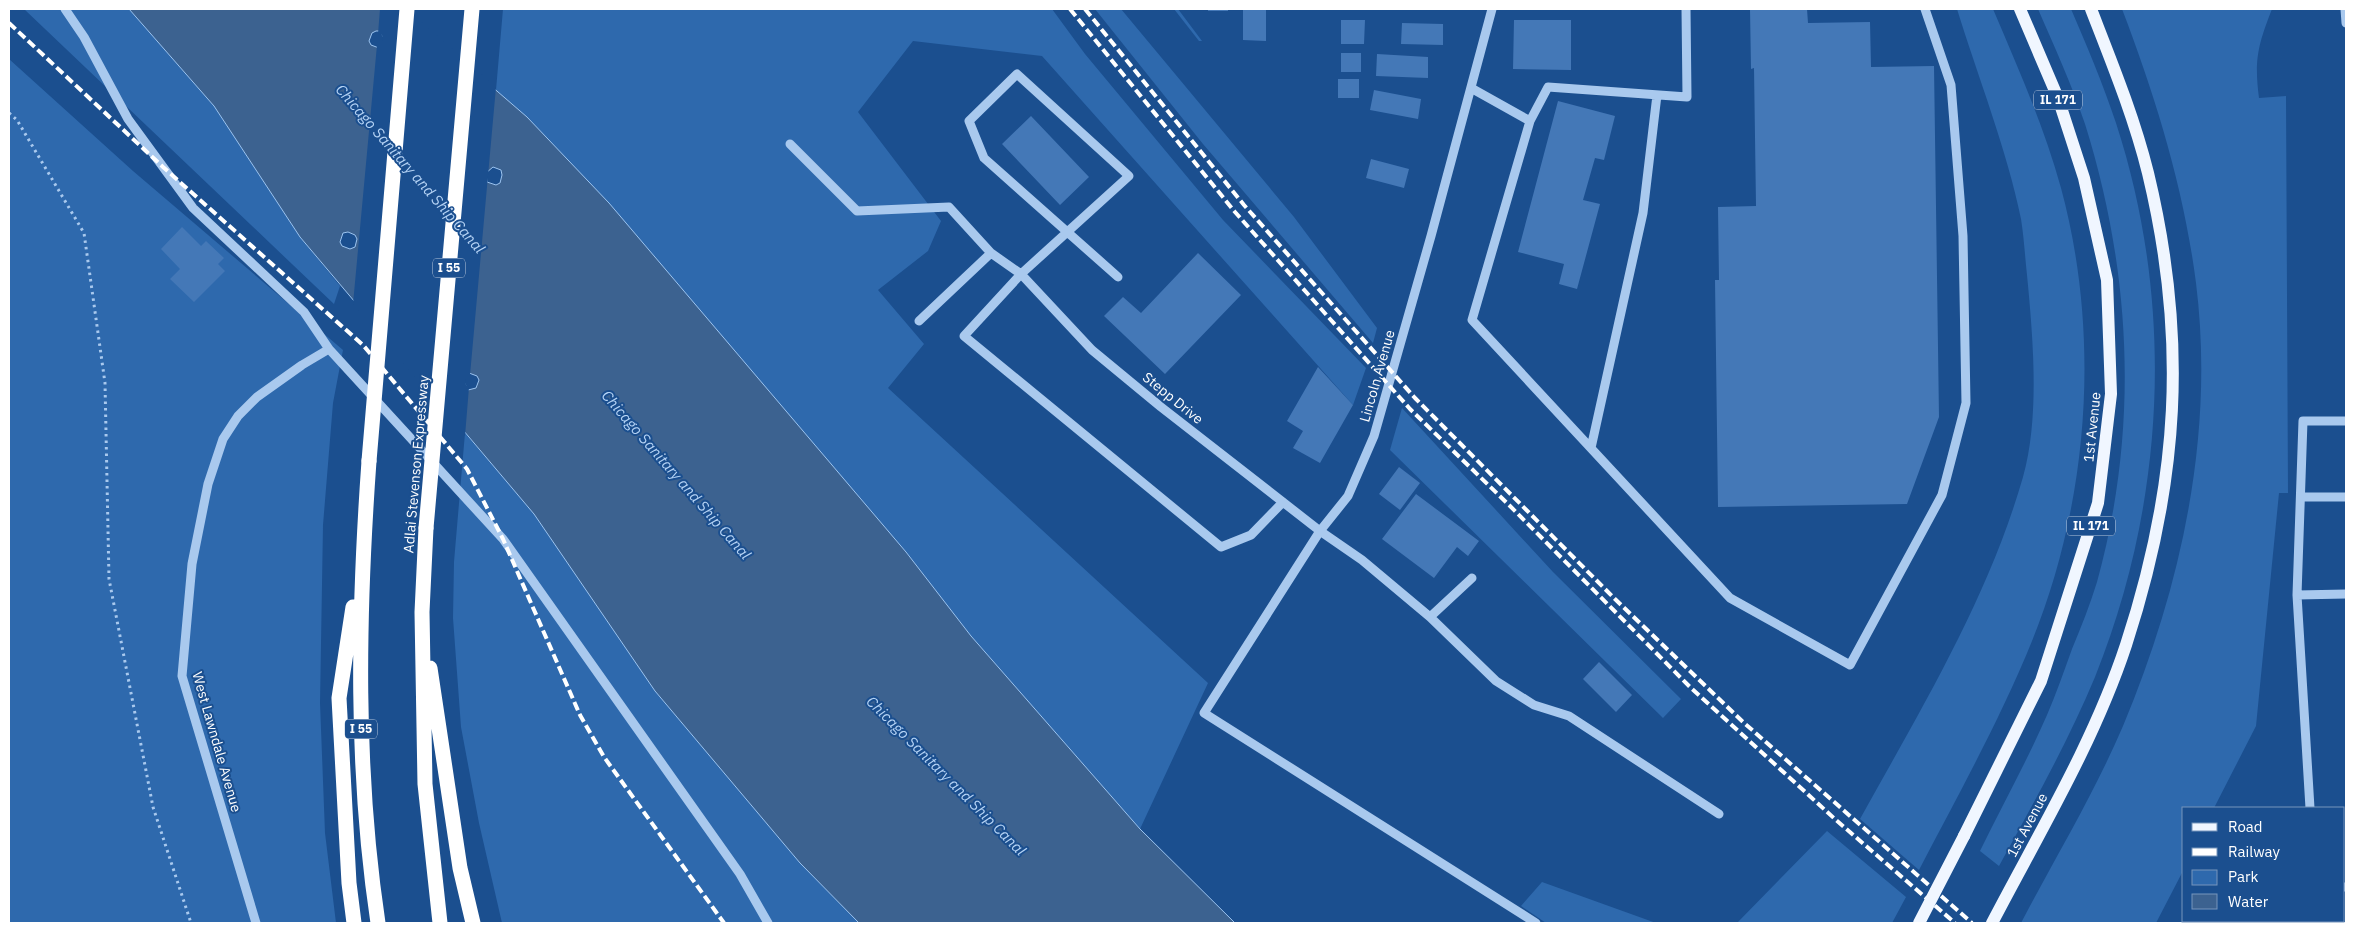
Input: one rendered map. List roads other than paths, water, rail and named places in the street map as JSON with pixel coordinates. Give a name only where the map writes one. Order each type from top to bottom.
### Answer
[{"type":"highway","name":"I 55","points":[[378,923],[367,824],[361,730],[360,634],[369,461],[407,9]]},
{"type":"highway","name":"Adlai Stevenson Expressway","points":[[440,923],[425,784],[422,612],[426,528],[472,9]]},
{"type":"highway","points":[[354,923],[349,883],[339,698],[364,534]]},
{"type":"highway","points":[[422,612],[460,868],[473,923]]},
{"type":"main road","name":"1st Avenue","points":[[1919,923],[2041,681],[2098,503],[2111,394],[2107,280],[2084,178],[2058,98],[2020,9]]},
{"type":"main road","name":"1st Avenue","points":[[1992,923],[2068,778],[2105,698],[2126,646],[2148,571],[2165,493],[2172,433],[2174,380],[2170,295],[2148,173],[2130,111],[2091,9]]},
{"type":"street","points":[[65,9],[84,37],[128,119],[193,208],[304,312],[329,349],[503,539],[740,874],[768,923]]},
{"type":"street","name":"Lincoln Avenue","points":[[1492,9],[1374,436],[1362,468],[1348,496],[1320,531],[1204,713],[1536,923]]},
{"type":"street","points":[[1686,9],[1687,97],[1548,87],[1530,120],[1472,320],[1730,598],[1850,665],[1942,495],[1966,403],[1963,236],[1951,85],[1925,9]]},
{"type":"street","points":[[2345,9],[2346,23]]},
{"type":"street","points":[[1118,277],[1067,231],[984,158],[969,121],[1016,74],[1129,176],[1067,231],[1021,274],[964,336],[1221,547],[1251,535],[1283,502]]},
{"type":"street","points":[[1470,88],[1530,120]]},
{"type":"street","points":[[1591,448],[1643,213],[1657,94]]},
{"type":"street","name":"Stepp Drive","points":[[790,144],[857,212],[949,208],[991,253],[1021,274],[1092,350],[1161,407],[1320,531],[1362,560],[1430,617],[1496,681],[1534,705],[1569,716],[1719,814]]},
{"type":"street","points":[[918,320],[991,253]]},
{"type":"street","name":"West Lawndale Avenue","points":[[256,923],[182,676],[192,564],[208,484],[223,439],[238,416],[257,397],[302,365],[329,349]]},
{"type":"street","points":[[2310,807],[2297,595],[2303,421],[2346,421]]},
{"type":"street","points":[[2300,498],[2346,497]]},
{"type":"street","points":[[1430,617],[1472,578]]},
{"type":"street","points":[[2297,595],[2346,594]]},
{"type":"water","name":"Chicago Sanitary and Ship Canal","points":[[129,9],[402,9],[527,117],[609,203],[906,552],[971,636],[1140,829],[1235,923],[859,923],[800,863],[655,691],[534,514],[300,237],[214,106]],"holes":[[[380,31],[386,42],[379,48],[371,45],[369,41],[372,33]],[[493,167],[501,170],[500,183],[496,185],[487,182],[486,173]],[[348,232],[355,235],[357,239],[355,247],[350,249],[342,246],[340,242],[343,233]],[[469,373],[477,376],[479,380],[476,388],[468,390],[462,378]]]},
{"type":"railway","points":[[1070,9],[1235,212],[1410,409],[1509,505],[1691,688],[1836,820],[1955,923]]},
{"type":"railway","points":[[1085,9],[1244,205],[1415,398],[1615,599],[1743,722],[1972,923]]},
{"type":"railway","points":[[9,23],[163,167],[363,345],[467,469],[503,539],[580,715],[604,757],[724,923]]}]
